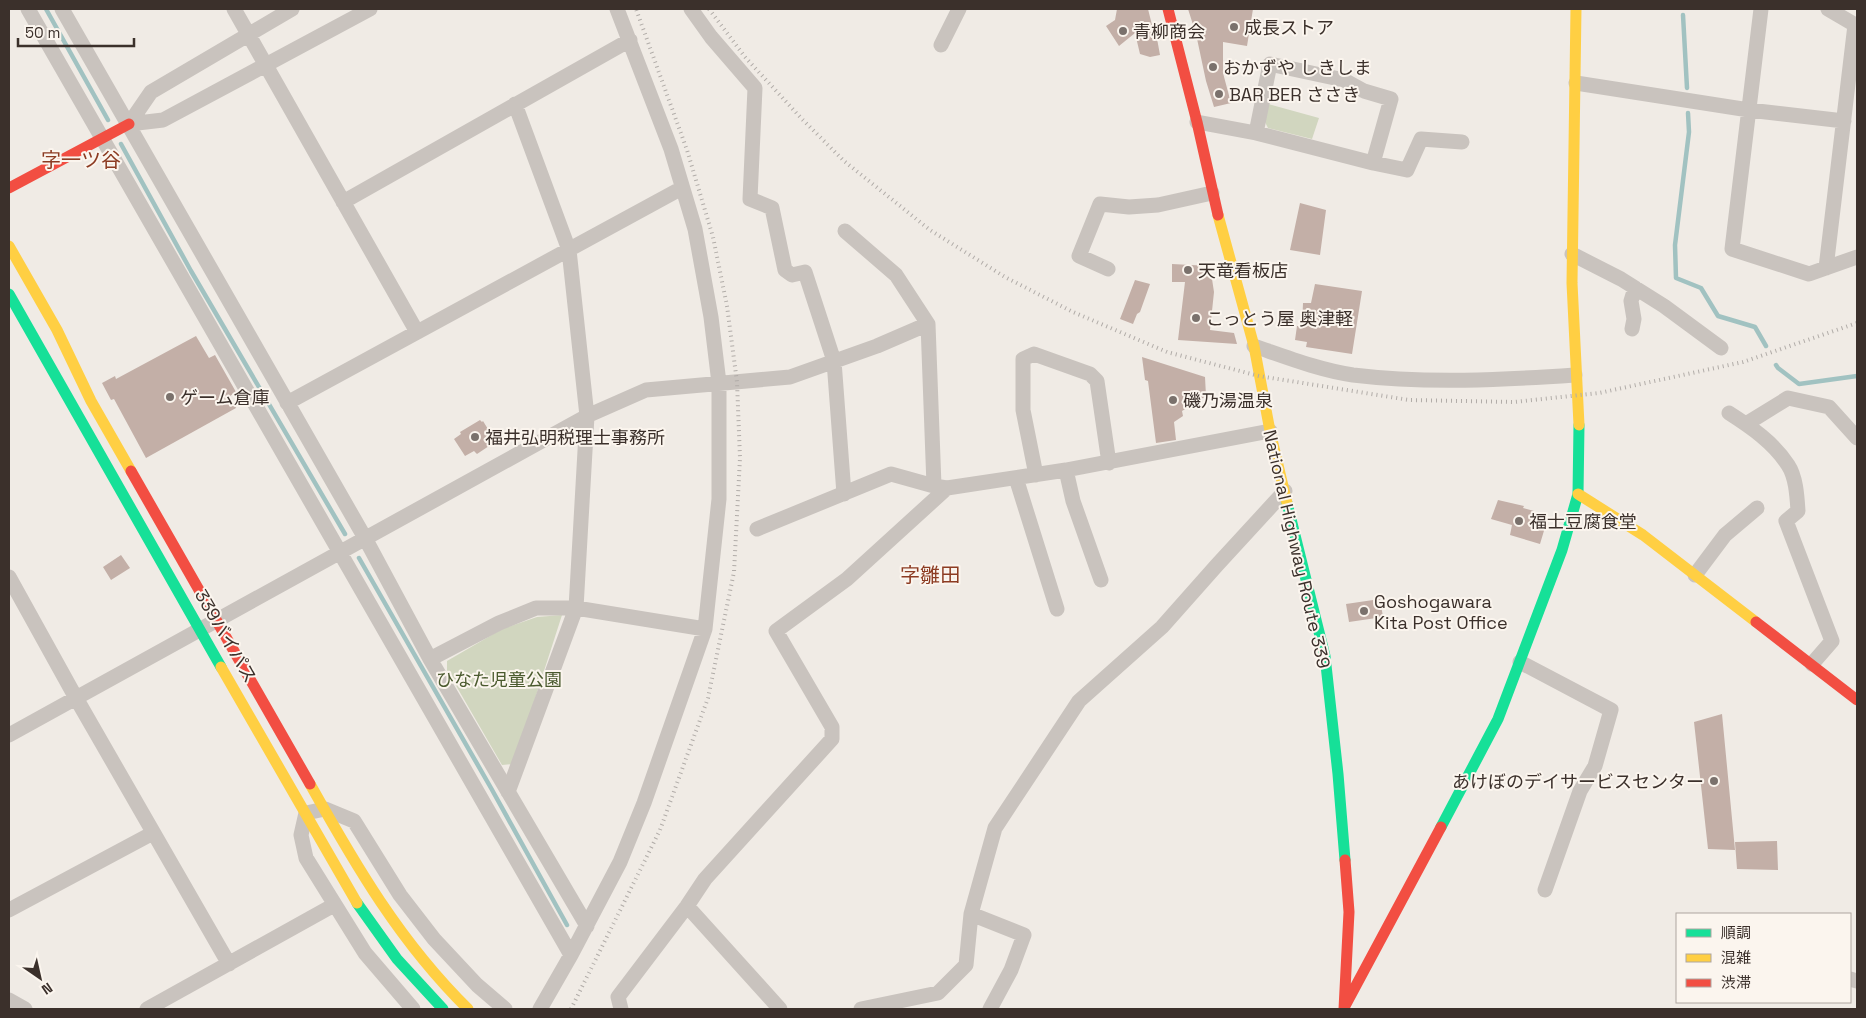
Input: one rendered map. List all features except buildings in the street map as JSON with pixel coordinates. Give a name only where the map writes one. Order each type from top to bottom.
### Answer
[{"type":"main road","name":"National Highway Route 339","points":[[1168,9],[1197,122],[1212,193],[1254,346],[1270,431],[1324,656],[1338,774],[1349,912],[1344,1008]]},
{"type":"main road","points":[[1344,1008],[1498,719],[1562,550],[1578,494],[1579,422],[1575,376],[1572,254],[1576,9]]},
{"type":"main road","points":[[9,188],[130,124]]},
{"type":"main road","name":"339バイパス","points":[[9,246],[57,330],[91,401],[368,886],[400,932],[427,966],[468,1009]]},
{"type":"main road","points":[[9,294],[367,919],[406,970],[443,1009]]},
{"type":"main road","points":[[1578,494],[1644,535],[1857,700]]},
{"type":"street","points":[[28,9],[571,955]]},
{"type":"street","points":[[62,9],[130,124],[365,538],[430,659],[587,926]]},
{"type":"street","points":[[234,9],[417,332]]},
{"type":"street","points":[[130,124],[151,92],[292,9]]},
{"type":"street","points":[[130,124],[163,120],[370,9]]},
{"type":"street","points":[[540,1009],[587,926],[620,862],[644,803],[704,629],[719,499],[719,384],[706,288],[695,229],[671,149],[617,9]]},
{"type":"street","points":[[691,9],[711,37],[755,88],[750,199],[772,208],[785,270],[792,275],[805,272],[834,361],[844,494]]},
{"type":"street","points":[[941,45],[959,9]]},
{"type":"street","points":[[1761,9],[1732,249],[1809,274],[1857,257]]},
{"type":"street","points":[[1826,268],[1856,25],[1828,9]]},
{"type":"street","points":[[343,202],[630,40]]},
{"type":"street","points":[[1256,133],[1270,64],[1344,80],[1364,92],[1391,99],[1373,163]]},
{"type":"street","points":[[1576,83],[1749,110],[1844,121]]},
{"type":"street","points":[[508,792],[576,608],[587,416],[569,250],[515,104]]},
{"type":"street","points":[[1197,122],[1256,133],[1407,170],[1421,139],[1462,142]]},
{"type":"street","points":[[287,403],[682,188]]},
{"type":"street","points":[[1108,269],[1079,256],[1100,204],[1130,208],[1158,205],[1212,193]]},
{"type":"street","points":[[621,1009],[618,997],[687,906],[705,879],[832,739],[832,727],[776,631],[847,579],[940,487],[928,324],[896,275],[845,230]]},
{"type":"street","points":[[1572,254],[1664,306],[1721,348]]},
{"type":"street","points":[[1632,329],[1634,319],[1631,301],[1635,288]]},
{"type":"street","points":[[9,735],[587,416],[646,390],[790,376],[877,346],[928,324]]},
{"type":"street","points":[[1254,346],[1314,366],[1352,375],[1435,380],[1575,376]]},
{"type":"street","points":[[1036,475],[1023,410],[1023,360],[1034,354],[1090,374],[1097,381],[1109,462]]},
{"type":"street","points":[[1746,424],[1788,398],[1829,407],[1857,438]]},
{"type":"street","points":[[1729,413],[1768,442],[1789,466],[1797,491],[1798,511],[1786,521],[1832,641],[1812,664]]},
{"type":"street","points":[[757,529],[892,474],[940,487],[1066,470],[1270,431]]},
{"type":"street","points":[[1066,470],[1073,501],[1102,580]]},
{"type":"street","points":[[1016,478],[1056,609]]},
{"type":"street","points":[[861,1009],[938,993],[966,965],[971,914],[995,828],[1079,701],[1162,627],[1216,565],[1285,491]]},
{"type":"street","points":[[1695,575],[1725,535],[1757,508]]},
{"type":"street","points":[[9,577],[76,698],[229,964]]},
{"type":"street","points":[[430,659],[499,623],[536,608],[576,608],[704,629]]},
{"type":"street","points":[[1520,662],[1611,710],[1595,766],[1580,791],[1545,890]]},
{"type":"street","points":[[403,1006],[365,953],[306,858],[301,835],[306,813],[325,809],[354,821],[400,895],[434,939],[477,985],[505,1009]]},
{"type":"street","points":[[9,910],[153,832]]},
{"type":"street","points":[[147,1009],[334,905]]},
{"type":"street","points":[[687,906],[780,1009]]},
{"type":"street","points":[[971,914],[1024,935],[1011,970],[990,1009]]},
{"type":"street","points":[[9,1000],[25,1009]]},
{"type":"green space","points":[[1268,104],[1319,118],[1312,139],[1268,128],[1265,122]]},
{"type":"green space","name":"ひなた児童公園","points":[[562,615],[514,764],[502,765],[447,670],[447,661],[502,629],[537,617]]},
{"type":"waterway","points":[[46,9],[108,120]]},
{"type":"waterway","points":[[1683,15],[1687,88]]},
{"type":"waterway","points":[[1688,113],[1689,132],[1675,245],[1676,278],[1701,288],[1718,316],[1755,327],[1766,346]]},
{"type":"waterway","points":[[121,144],[191,271],[345,534]]},
{"type":"waterway","points":[[1776,365],[1799,384],[1857,376]]},
{"type":"waterway","points":[[359,558],[567,925]]},
{"type":"railway","points":[[571,1009],[660,830],[708,698],[734,572],[740,458],[737,382],[727,306],[713,237],[687,150],[636,9]]},
{"type":"railway","points":[[709,9],[745,57],[801,118],[844,161],[930,230],[1005,277],[1073,312],[1167,352],[1259,376],[1409,400],[1514,402],[1599,393],[1743,362],[1857,323]]},
{"type":"traffic: fast","points":[[9,294],[221,667]]},
{"type":"traffic: fast","points":[[1441,827],[1498,719],[1562,550],[1578,494],[1579,425]]},
{"type":"traffic: fast","points":[[1287,503],[1325,656],[1345,860]]},
{"type":"traffic: fast","points":[[357,903],[397,959],[443,1009]]},
{"type":"traffic: slow","points":[[1576,9],[1572,283],[1579,425]]},
{"type":"traffic: slow","points":[[1218,215],[1254,346],[1270,431],[1287,503]]},
{"type":"traffic: slow","points":[[9,246],[57,330],[91,401],[131,471]]},
{"type":"traffic: slow","points":[[1578,494],[1643,535],[1756,622]]},
{"type":"traffic: slow","points":[[221,667],[357,903]]},
{"type":"traffic: slow","points":[[310,784],[362,874],[400,930],[421,957],[468,1009]]},
{"type":"traffic: jam","points":[[1168,9],[1197,122],[1218,215]]},
{"type":"traffic: jam","points":[[9,188],[129,124]]},
{"type":"traffic: jam","points":[[131,471],[310,784]]},
{"type":"traffic: jam","points":[[1756,622],[1857,700]]},
{"type":"traffic: jam","points":[[1345,1006],[1441,827]]},
{"type":"traffic: jam","points":[[1344,1009],[1349,912],[1345,860]]},
{"type":"place","name":"成長ストア","points":[[1234,27]]},
{"type":"place","name":"青柳商会","points":[[1123,31]]},
{"type":"place","name":"おかずや しきしま","points":[[1213,67]]},
{"type":"place","name":"BAR BER ささき","points":[[1219,94]]},
{"type":"place","name":"天竜看板店","points":[[1188,270]]},
{"type":"place","name":"こっとう屋 奥津軽","points":[[1196,318]]},
{"type":"place","name":"ゲーム倉庫","points":[[170,397]]},
{"type":"place","name":"磯乃湯温泉","points":[[1173,400]]},
{"type":"place","name":"福井弘明税理士事務所","points":[[475,437]]},
{"type":"place","name":"福士豆腐食堂","points":[[1519,521]]},
{"type":"place","name":"Goshogawara Kita Post Office","points":[[1364,611]]},
{"type":"place","name":"あけぼのデイサービスセンター","points":[[1714,781]]},
{"type":"district","name":"字一ツ谷","points":[[81,160]]},
{"type":"district","name":"字雛田","points":[[930,575]]}]
